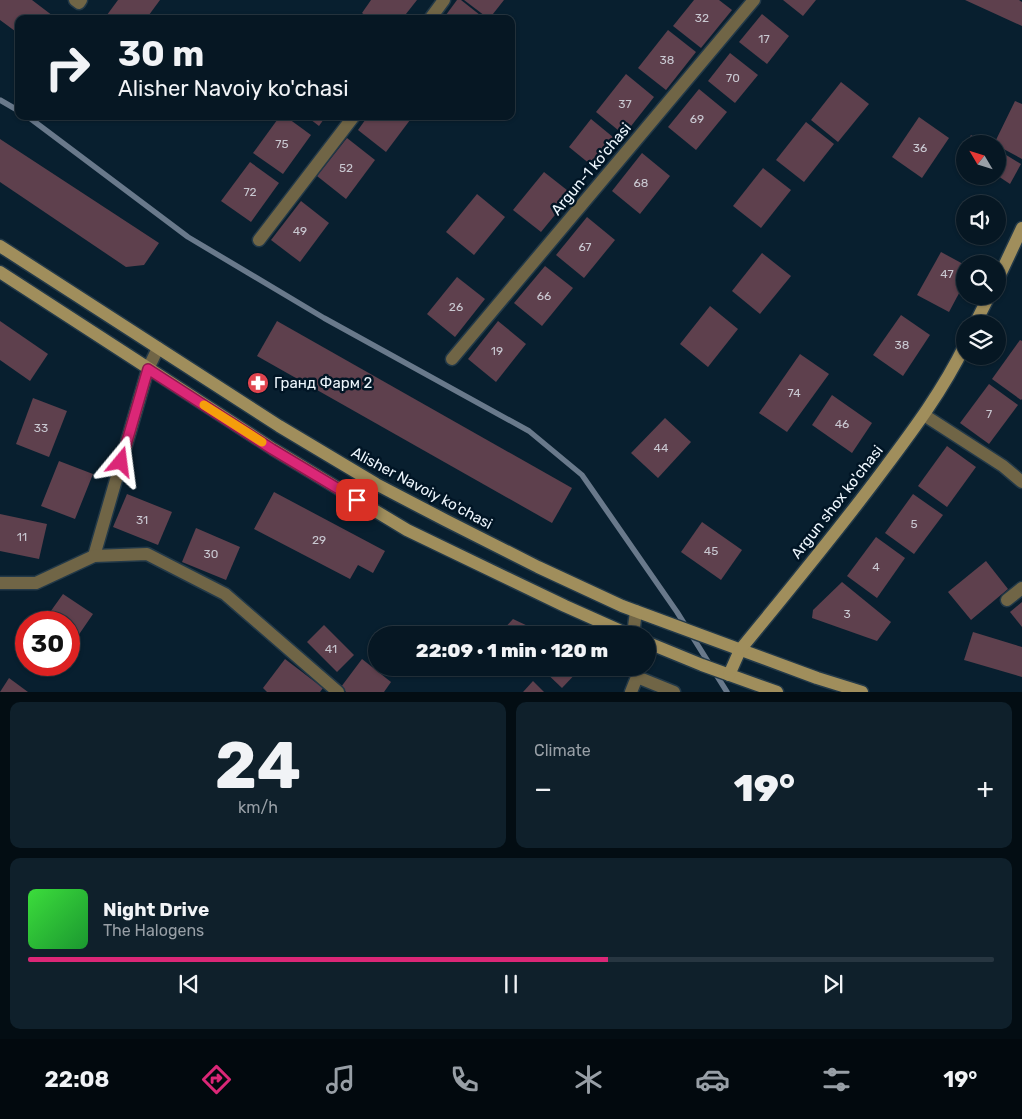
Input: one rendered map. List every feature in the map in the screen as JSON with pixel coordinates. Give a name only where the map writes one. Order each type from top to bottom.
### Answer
[{"type":"main road","points":[[1006,261],[1022,228]]},
{"type":"main road","name":"Alisher Navoiy ko'chasi","points":[[0,246],[279,426],[376,484],[445,520],[538,567],[622,606],[817,678],[862,692]]},
{"type":"main road","points":[[15,256],[2,273],[272,449],[407,530],[565,606],[611,626]]},
{"type":"main road","name":"Argun shox ko'chasi","points":[[729,675],[740,650],[852,513],[924,416],[956,363]]},
{"type":"main road","points":[[656,646],[777,692]]},
{"type":"street","points":[[75,0],[79,3],[81,0]]},
{"type":"street","points":[[433,15],[444,0]]},
{"type":"street","name":"Argun-1 ko'chasi","points":[[452,359],[754,0]]},
{"type":"street","points":[[259,240],[351,120]]},
{"type":"street","points":[[94,556],[148,369],[158,348]]},
{"type":"street","points":[[924,416],[1003,466],[1022,482]]},
{"type":"street","points":[[0,583],[36,583],[94,556],[147,554],[225,594],[338,692]]},
{"type":"street","points":[[1007,600],[1022,588]]},
{"type":"street","points":[[634,626],[636,611]]},
{"type":"street","points":[[631,692],[635,676]]},
{"type":"street","points":[[644,676],[674,692]]},
{"type":"building","points":[[0,0],[32,0],[52,15],[15,15],[15,31],[0,20]]},
{"type":"building","points":[[118,0],[160,0],[149,15],[107,15]]},
{"type":"building","points":[[371,0],[417,0],[405,15],[365,15],[362,13]]},
{"type":"building","points":[[457,0],[461,0],[480,15],[446,15]]},
{"type":"building","points":[[464,0],[504,0],[492,15],[484,15]]},
{"type":"building","points":[[694,0],[719,0],[732,10],[701,48],[673,26]]},
{"type":"building","points":[[783,0],[816,0],[803,16]]},
{"type":"building","points":[[965,0],[1019,0],[1022,2],[1022,26]]},
{"type":"building","points":[[762,14],[789,36],[767,64],[739,42]]},
{"type":"building","points":[[668,30],[696,52],[666,90],[638,68]]},
{"type":"building","points":[[730,53],[758,75],[735,103],[708,81]]},
{"type":"building","points":[[626,74],[654,97],[624,135],[596,112]]},
{"type":"building","points":[[841,82],[869,104],[838,142],[811,120]]},
{"type":"building","points":[[699,89],[727,112],[696,150],[668,127]]},
{"type":"building","points":[[1015,101],[1022,104],[1022,159],[1006,150],[1006,135],[998,135]]},
{"type":"building","points":[[919,117],[949,138],[922,178],[892,157]]},
{"type":"building","points":[[591,119],[619,142],[596,169],[569,147]]},
{"type":"building","points":[[277,120],[290,120],[311,135],[283,174],[253,153]]},
{"type":"building","points":[[311,120],[323,120],[319,126]]},
{"type":"building","points":[[365,120],[410,120],[386,152],[358,130]]},
{"type":"building","points":[[806,122],[834,144],[804,182],[776,160]]},
{"type":"building","points":[[347,138],[375,160],[346,199],[317,176]]},
{"type":"building","points":[[0,139],[159,243],[144,265],[126,267],[0,182]]},
{"type":"building","points":[[642,153],[670,176],[640,214],[612,191]]},
{"type":"building","points":[[1006,155],[1021,164],[1010,184],[1006,181]]},
{"type":"building","points":[[250,162],[279,183],[251,222],[221,201]]},
{"type":"building","points":[[763,168],[791,190],[761,228],[733,206]]},
{"type":"building","points":[[544,172],[572,194],[541,232],[513,210]]},
{"type":"building","points":[[477,194],[505,217],[474,255],[446,232]]},
{"type":"building","points":[[301,201],[329,223],[300,262],[271,240]]},
{"type":"building","points":[[587,217],[615,240],[584,278],[556,255]]},
{"type":"building","points":[[941,252],[956,260],[956,299],[949,312],[917,295]]},
{"type":"building","points":[[762,253],[791,276],[760,314],[732,291]]},
{"type":"building","points":[[545,266],[573,288],[542,326],[514,303]]},
{"type":"building","points":[[457,277],[485,299],[455,337],[427,314]]},
{"type":"building","points":[[710,306],[738,329],[708,367],[680,344]]},
{"type":"building","points":[[901,315],[930,335],[903,376],[873,355]]},
{"type":"building","points":[[0,321],[48,354],[30,381],[0,360]]},
{"type":"building","points":[[277,321],[572,488],[552,523],[257,356]]},
{"type":"building","points":[[498,321],[526,344],[496,382],[468,359]]},
{"type":"building","points":[[1020,340],[1022,341],[1021,400],[992,379],[1002,365],[1006,365],[1006,360]]},
{"type":"building","points":[[800,354],[829,374],[787,432],[759,413]]},
{"type":"building","points":[[989,384],[1018,405],[989,444],[960,423]]},
{"type":"building","points":[[832,395],[872,423],[852,453],[812,425]]},
{"type":"building","points":[[33,398],[67,411],[49,457],[16,444]]},
{"type":"building","points":[[665,418],[691,442],[658,478],[631,453]]},
{"type":"building","points":[[947,446],[976,467],[947,507],[918,486]]},
{"type":"building","points":[[59,461],[93,474],[75,519],[41,506]]},
{"type":"building","points":[[274,492],[385,551],[373,573],[358,565],[350,579],[254,529]]},
{"type":"building","points":[[127,494],[172,512],[158,545],[113,527]]},
{"type":"building","points":[[913,494],[943,515],[914,554],[885,533]]},
{"type":"building","points":[[0,514],[47,524],[39,559],[0,551]]},
{"type":"building","points":[[702,522],[742,550],[721,580],[681,552]]},
{"type":"building","points":[[196,528],[240,547],[226,580],[182,562]]},
{"type":"building","points":[[876,537],[905,558],[877,598],[847,576]]},
{"type":"building","points":[[986,561],[1008,589],[971,620],[948,592]]},
{"type":"building","points":[[842,582],[891,622],[877,641],[812,618],[813,610]]},
{"type":"building","points":[[63,594],[93,614],[80,633],[80,611],[51,611]]},
{"type":"building","points":[[1022,602],[1022,627],[1010,612]]},
{"type":"building","points":[[513,619],[528,626],[507,626]]},
{"type":"building","points":[[324,625],[354,655],[337,672],[307,642]]},
{"type":"building","points":[[973,632],[1022,647],[1022,677],[964,660]]},
{"type":"building","points":[[285,659],[323,688],[320,692],[267,692],[263,688]]},
{"type":"building","points":[[362,659],[368,664],[368,676],[383,676],[391,682],[384,692],[346,692],[341,687]]},
{"type":"building","points":[[549,676],[573,676],[562,688]]},
{"type":"building","points":[[9,678],[28,692],[0,692]]},
{"type":"building","points":[[533,681],[544,692],[523,692]]},
{"type":"waterway","points":[[0,100],[15,109]]},
{"type":"waterway","points":[[32,120],[188,237],[324,318],[529,431],[582,475],[677,612],[727,692]]},
{"type":"slow traffic","points":[[204,405],[262,442]]},
{"type":"place","name":"Гранд Фарм 2","points":[[258,383]]},
{"type":"route","points":[[121,462],[148,369],[272,449],[357,500]]}]
